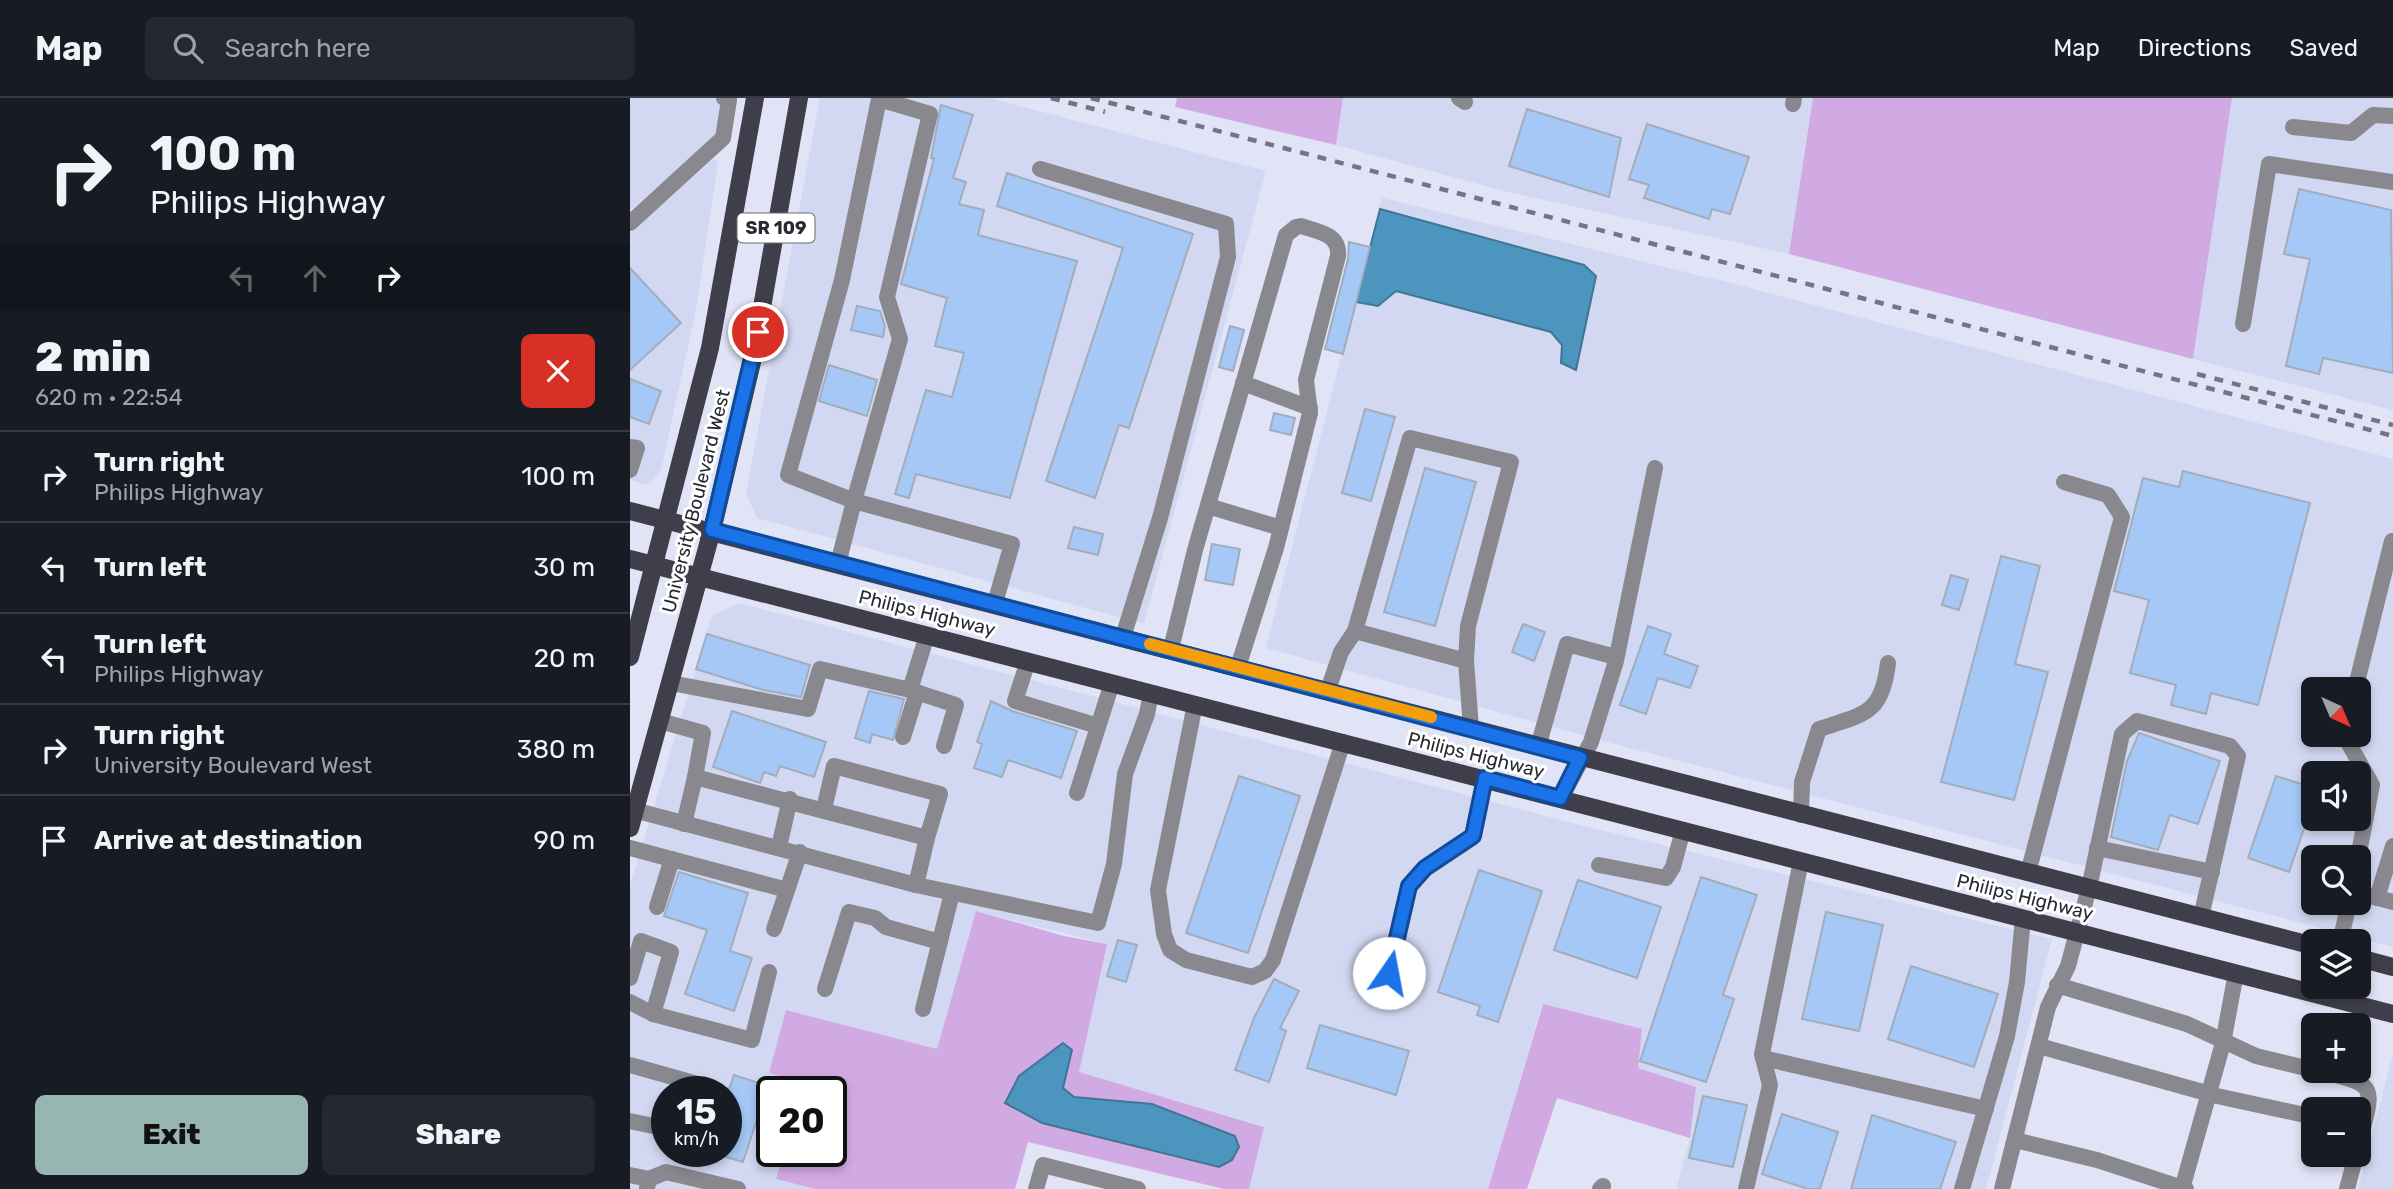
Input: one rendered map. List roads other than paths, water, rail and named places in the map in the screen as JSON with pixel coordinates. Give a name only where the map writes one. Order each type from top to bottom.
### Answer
[{"type":"main road","name":"University Boulevard West","points":[[630,657],[710,348],[755,98]]},
{"type":"main road","name":"University Boulevard West","points":[[632,819],[700,576],[753,358],[799,98]]},
{"type":"main road","name":"Philips Highway","points":[[630,510],[2301,943]]},
{"type":"main road","name":"Philips Highway","points":[[630,559],[2393,1014]]},
{"type":"main road","points":[[2371,961],[2393,967]]},
{"type":"street","points":[[630,223],[723,138],[729,100],[724,98]]},
{"type":"street","points":[[838,564],[854,501],[900,338],[887,297],[930,114],[879,99],[844,270],[788,475],[854,501],[1012,544],[995,603]]},
{"type":"street","points":[[2293,127],[2351,133],[2373,115],[2393,116]]},
{"type":"street","points":[[2243,324],[2269,164],[2393,182]]},
{"type":"street","points":[[1040,169],[1226,224],[1228,257],[1160,518],[1123,637]]},
{"type":"street","points":[[1171,649],[1208,506],[1286,235],[1301,226],[1330,236],[1339,247],[1338,256],[1306,380],[1310,408],[1281,528],[1238,667]]},
{"type":"street","points":[[1243,383],[1310,408]]},
{"type":"street","points":[[1328,690],[1341,652],[1355,631],[1410,438],[1511,462],[1468,626],[1466,661],[1472,728]]},
{"type":"street","points":[[630,447],[637,448],[630,470]]},
{"type":"street","points":[[1560,798],[1591,742],[1616,657],[1655,468]]},
{"type":"street","points":[[2028,873],[2122,517],[2108,495],[2064,482]]},
{"type":"street","points":[[1208,506],[1281,528]]},
{"type":"street","points":[[2358,677],[2392,541]]},
{"type":"street","points":[[1355,631],[1466,661]]},
{"type":"street","points":[[903,737],[927,635]]},
{"type":"street","points":[[1538,747],[1567,644],[1616,657]]},
{"type":"street","points":[[1028,661],[1015,701],[1098,726]]},
{"type":"street","points":[[1801,815],[1802,782],[1819,729],[1875,707],[1885,688],[1888,663]]},
{"type":"street","points":[[671,683],[808,709],[820,669],[914,691],[956,705],[944,746]]},
{"type":"street","points":[[1077,793],[1112,683]]},
{"type":"street","points":[[632,819],[684,824],[800,852],[916,885],[1098,923],[1114,864],[1125,774],[1147,714],[1151,693]]},
{"type":"street","points":[[1195,704],[1158,890],[1164,934],[1170,950],[1189,961],[1252,977],[1269,967],[1284,932],[1343,742]]},
{"type":"street","points":[[660,721],[703,733],[684,824]]},
{"type":"street","points":[[2002,1189],[2039,1046],[2057,985],[2068,966],[2089,888],[2122,734],[2130,724],[2142,721],[2230,746],[2236,751],[2238,764],[2201,917]]},
{"type":"street","points":[[2351,747],[2372,785],[2360,845]]},
{"type":"street","points":[[824,809],[834,766],[940,794],[916,885]]},
{"type":"street","points":[[695,777],[790,799],[927,838]]},
{"type":"street","points":[[1384,999],[1405,895],[1425,868],[1473,836],[1485,778]]},
{"type":"street","points":[[779,847],[790,799]]},
{"type":"street","points":[[1599,865],[1666,878],[1673,867],[1683,830]]},
{"type":"street","points":[[2385,900],[2393,846]]},
{"type":"street","points":[[630,848],[787,890]]},
{"type":"street","points":[[2097,848],[2212,873]]},
{"type":"street","points":[[774,929],[800,852]]},
{"type":"street","points":[[657,907],[672,859]]},
{"type":"street","points":[[1746,1189],[1770,1085],[1763,1058],[1801,861]]},
{"type":"street","points":[[923,1009],[953,893]]},
{"type":"street","points":[[825,989],[849,912],[940,942]]},
{"type":"street","points":[[1962,1189],[2007,1036],[2023,918]]},
{"type":"street","points":[[630,978],[641,941],[671,952],[653,1014]]},
{"type":"street","points":[[630,1002],[653,1014],[752,1040],[769,972]]},
{"type":"street","points":[[2015,1140],[2097,1160],[2184,1189],[2223,1043],[2236,973]]},
{"type":"street","points":[[2057,985],[2187,1024],[2256,1056],[2301,1067]]},
{"type":"street","points":[[2039,1046],[2209,1093],[2301,1114]]},
{"type":"street","points":[[1763,1058],[1986,1110]]},
{"type":"street","points":[[630,1065],[670,1076]]},
{"type":"street","points":[[630,1121],[651,1126]]},
{"type":"street","points":[[1036,1189],[1043,1165],[1138,1189]]},
{"type":"street","points":[[2347,1189],[2353,1167]]},
{"type":"street","points":[[630,1175],[648,1184],[666,1172],[738,1189]]},
{"type":"water","points":[[1380,209],[1584,265],[1596,276],[1576,370],[1561,363],[1562,345],[1551,332],[1396,291],[1378,306],[1356,302]]},
{"type":"water","points":[[1063,1043],[1072,1050],[1063,1088],[1074,1097],[1152,1104],[1235,1136],[1239,1147],[1232,1160],[1219,1167],[1042,1123],[1005,1103],[1019,1076]]},
{"type":"railway","points":[[1051,98],[1105,112]]},
{"type":"railway","points":[[1091,98],[2393,436]]},
{"type":"railway","points":[[2197,374],[2393,425]]}]
